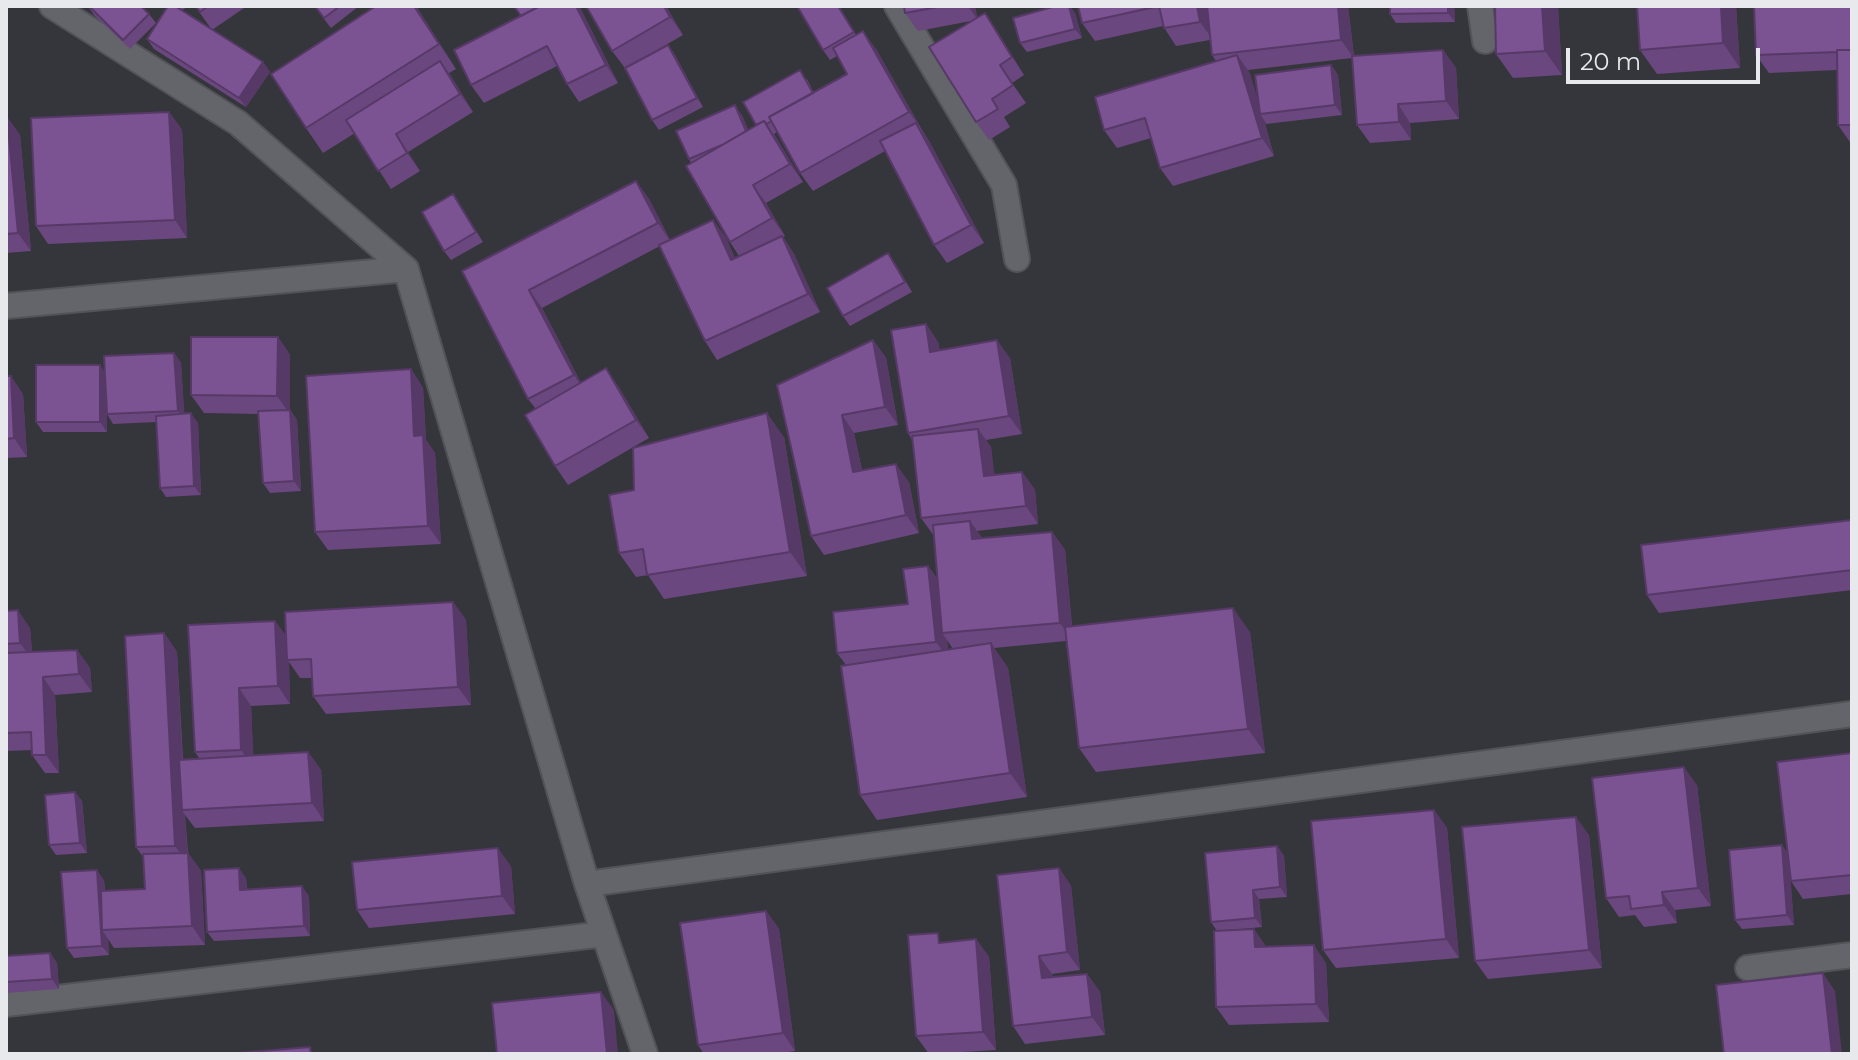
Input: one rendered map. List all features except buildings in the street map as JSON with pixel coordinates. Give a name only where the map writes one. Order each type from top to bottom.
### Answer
[{"type":"street","points":[[52,6],[238,123],[406,269],[587,884],[645,1054]]},
{"type":"street","points":[[897,6],[1004,185],[1017,259]]},
{"type":"street","points":[[1480,6],[1485,41]]},
{"type":"street","points":[[6,306],[406,269]]},
{"type":"street","points":[[587,884],[1852,714]]},
{"type":"street","points":[[6,1004],[604,934]]},
{"type":"street","points":[[1748,968],[1852,955]]}]
